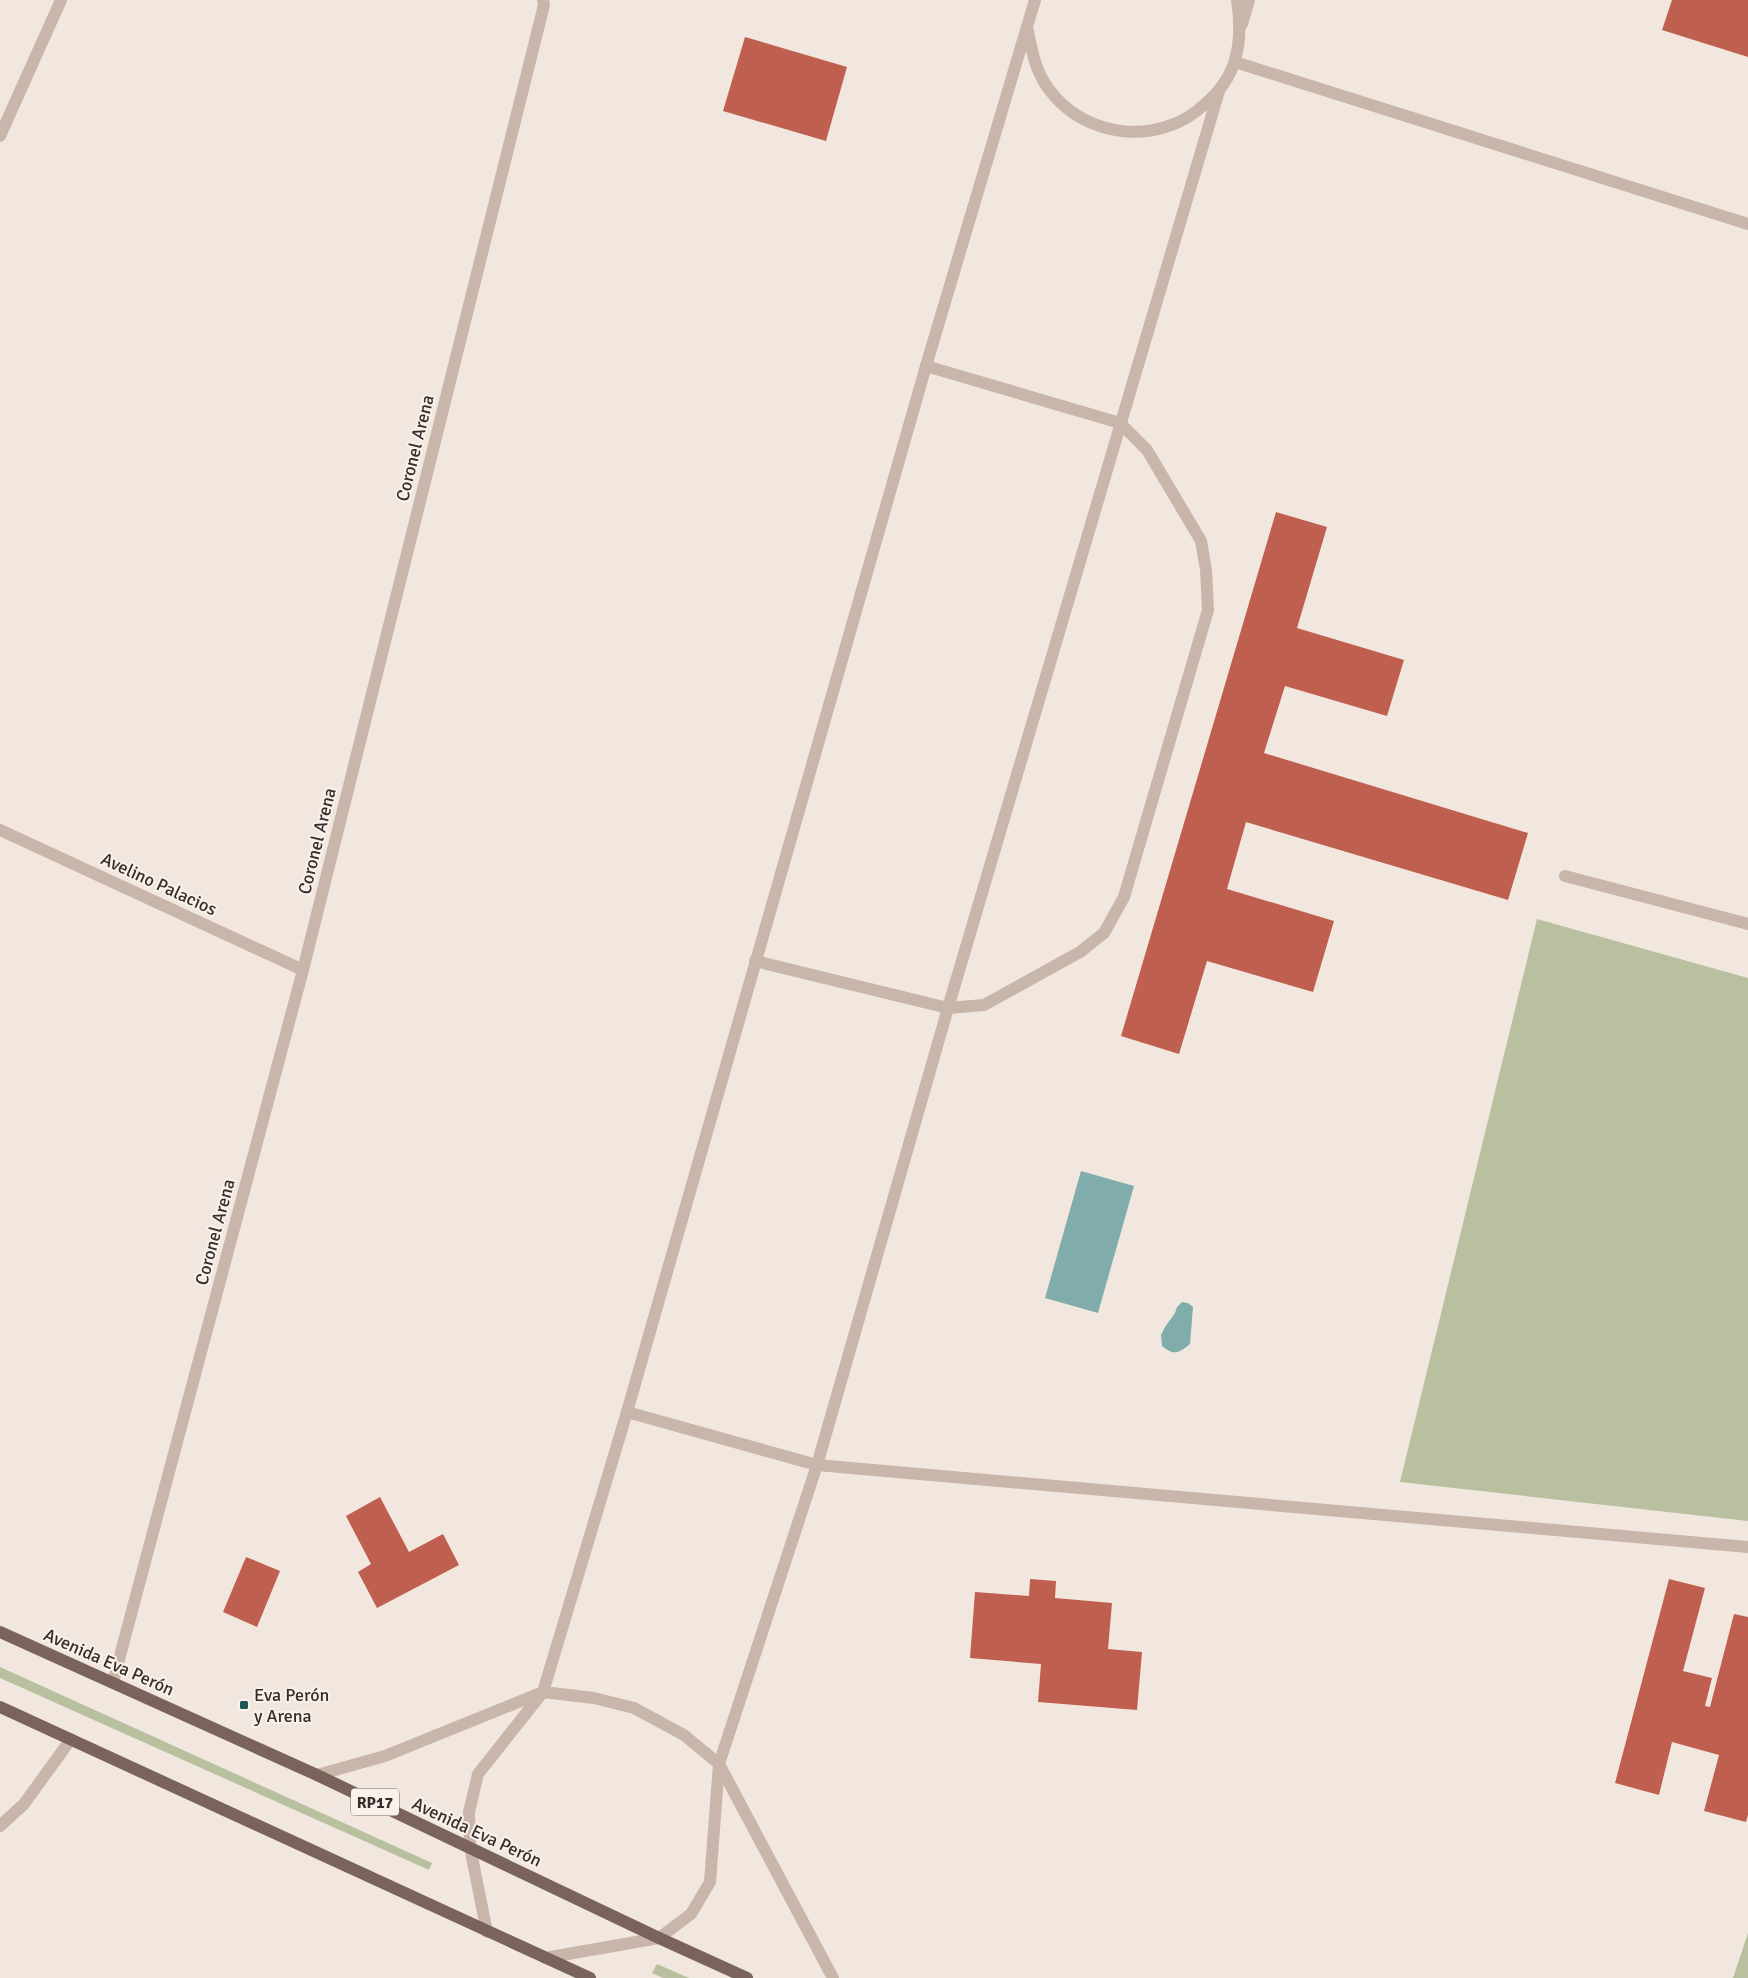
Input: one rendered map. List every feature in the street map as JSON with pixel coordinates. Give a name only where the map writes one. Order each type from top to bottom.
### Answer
[{"type":"main road","name":"Avenida Eva Perón","points":[[0,1632],[317,1775],[659,1938],[748,1978]]},
{"type":"main road","points":[[0,1707],[590,1978]]},
{"type":"street","points":[[0,136],[61,0]]},
{"type":"street","points":[[487,1932],[470,1848],[469,1812],[478,1774],[543,1692],[627,1412],[926,366],[1035,0]]},
{"type":"street","points":[[1237,0],[1241,29]]},
{"type":"street","points":[[545,1958],[659,1938],[691,1914],[710,1882],[720,1764],[817,1465],[948,1008],[1120,422],[1219,92],[1235,62],[1249,0]]},
{"type":"street","name":"Coronel Arena","points":[[113,1682],[303,970],[543,2]]},
{"type":"street","points":[[1028,26],[1033,58],[1048,88],[1070,112],[1100,127],[1132,133],[1165,129],[1195,114],[1219,92]]},
{"type":"street","points":[[1235,62],[1748,224]]},
{"type":"street","points":[[755,961],[948,1008],[984,1005],[1080,952],[1104,933],[1124,897],[1208,610],[1206,570],[1201,542],[1147,450],[1120,422],[926,366]]},
{"type":"street","name":"Avelino Palacios","points":[[0,830],[303,970]]},
{"type":"street","points":[[1565,876],[1748,924]]},
{"type":"street","points":[[627,1412],[817,1465],[1748,1547]]},
{"type":"street","points":[[317,1775],[385,1756],[543,1692],[594,1698],[634,1708],[684,1735],[720,1764],[833,1978]]},
{"type":"street","points":[[0,1826],[24,1804],[71,1740]]},
{"type":"green space","points":[[1537,919],[1748,978],[1748,1521],[1400,1482]]},
{"type":"green space","points":[[0,1667],[432,1863],[429,1870],[0,1678]]},
{"type":"green space","points":[[1748,1933],[1748,1978],[1733,1978]]},
{"type":"green space","points":[[657,1964],[689,1978],[663,1978],[652,1973]]},
{"type":"water","points":[[1081,1171],[1134,1186],[1098,1313],[1045,1298]]},
{"type":"water","points":[[1182,1302],[1188,1303],[1193,1307],[1190,1344],[1183,1350],[1173,1352],[1162,1346],[1161,1335],[1177,1307]]},
{"type":"building","points":[[1672,0],[1748,0],[1748,57],[1662,30]]},
{"type":"building","points":[[745,37],[847,67],[826,141],[723,111]]},
{"type":"building","points":[[1276,512],[1327,527],[1297,628],[1404,660],[1387,716],[1285,686],[1264,753],[1528,833],[1508,900],[1246,822],[1227,889],[1334,921],[1313,992],[1207,961],[1179,1054],[1121,1036]]},
{"type":"building","points":[[380,1497],[409,1552],[443,1534],[459,1565],[377,1608],[358,1572],[371,1564],[346,1516]]},
{"type":"building","points":[[246,1557],[280,1571],[257,1627],[223,1612]]},
{"type":"building","points":[[1030,1579],[1056,1581],[1055,1598],[1112,1603],[1108,1649],[1142,1652],[1137,1710],[1038,1702],[1041,1664],[970,1658],[975,1592],[1029,1596]]},
{"type":"building","points":[[1669,1579],[1705,1588],[1683,1671],[1712,1678],[1705,1706],[1710,1707],[1734,1614],[1748,1617],[1748,1815],[1746,1822],[1704,1811],[1719,1755],[1672,1742],[1659,1795],[1615,1783]]},
{"type":"place","name":"Eva Perón y Arena","points":[[244,1705]]}]
